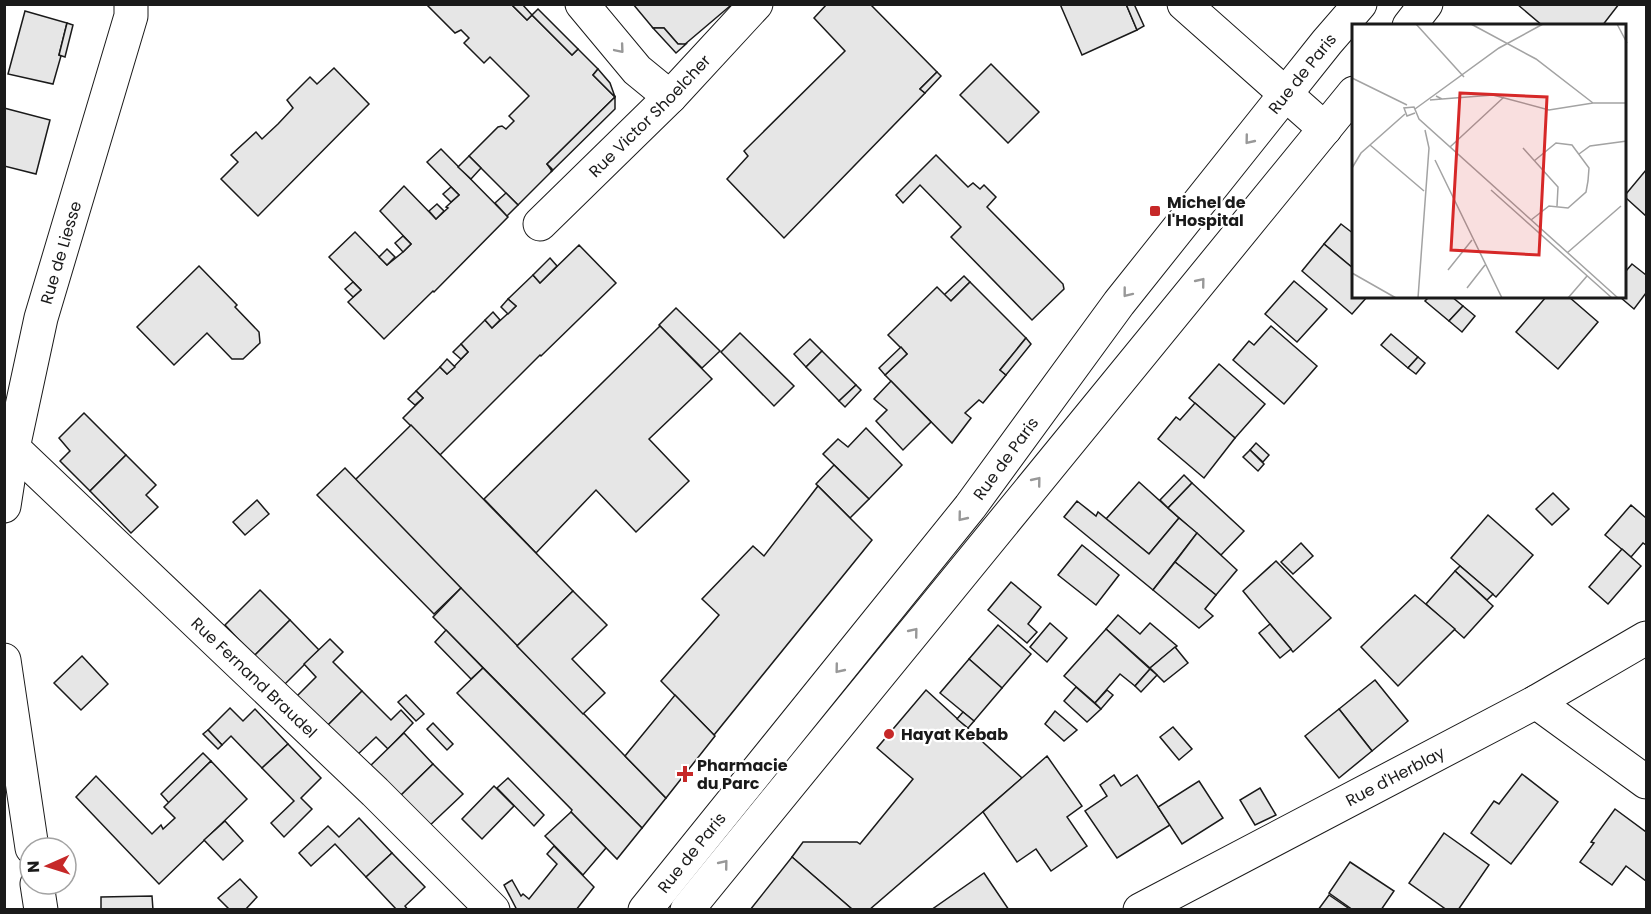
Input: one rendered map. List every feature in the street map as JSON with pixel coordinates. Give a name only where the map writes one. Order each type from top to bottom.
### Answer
[{"type":"street","name":"Rue de Liesse","points":[[4,506],[13,448],[42,318],[131,16],[131,4]]},
{"type":"street","points":[[582,4],[637,70],[670,97]]},
{"type":"street","name":"Rue Victor Shoelcher","points":[[540,224],[670,97],[756,4]]},
{"type":"street","points":[[1184,4],[1326,129]]},
{"type":"street","name":"Rue de Paris","points":[[645,909],[970,507],[1112,312],[1360,4]]},
{"type":"street","points":[[1411,24],[1426,4]]},
{"type":"street","name":"Rue de Paris","points":[[687,909],[1352,96]]},
{"type":"street","name":"Rue Fernand Braudel","points":[[13,448],[375,792],[493,909]]},
{"type":"street","name":"Rue d'Herblay","points":[[1140,909],[1536,702],[1647,638]]},
{"type":"street","points":[[4,660],[30,836]]},
{"type":"street","points":[[1536,702],[1647,783]]},
{"type":"building","points":[[426,4],[511,4],[527,20],[532,15],[572,55],[578,49],[598,69],[593,75],[615,97],[547,164],[552,171],[518,205],[469,156],[498,127],[502,126],[506,129],[514,121],[509,116],[529,96],[490,57],[484,63],[464,43],[469,38],[461,30],[455,33]]},
{"type":"building","points":[[511,4],[522,4],[532,15],[527,20]]},
{"type":"building","points":[[633,4],[728,4],[730,6],[684,45],[678,44],[664,28],[653,28]]},
{"type":"building","points":[[827,4],[870,4],[937,72],[920,89],[925,93],[784,238],[727,179],[748,156],[744,151],[845,51],[814,18]]},
{"type":"building","points":[[1060,4],[1126,4],[1137,30],[1082,55]]},
{"type":"building","points":[[1126,4],[1134,4],[1144,26],[1137,30]]},
{"type":"building","points":[[1517,4],[1619,4],[1604,24],[1541,24]]},
{"type":"building","points":[[538,9],[578,49],[572,55],[532,15]]},
{"type":"building","points":[[25,11],[67,23],[53,84],[8,74]]},
{"type":"building","points":[[67,23],[73,25],[65,57],[59,55]]},
{"type":"building","points":[[653,28],[664,28],[678,44],[686,44],[676,53]]},
{"type":"building","points":[[991,64],[1039,112],[1008,143],[960,95]]},
{"type":"building","points":[[334,68],[369,104],[258,216],[221,179],[238,162],[231,155],[256,132],[262,139],[278,124],[293,108],[287,100],[310,77],[317,84]]},
{"type":"building","points":[[598,69],[610,83],[615,97],[593,75]]},
{"type":"building","points":[[937,72],[941,76],[925,93],[920,89]]},
{"type":"building","points":[[615,97],[615,109],[551,172],[552,169],[547,164]]},
{"type":"building","points":[[4,108],[50,120],[36,174],[4,166]]},
{"type":"building","points":[[441,149],[508,217],[384,339],[348,302],[361,290],[329,257],[355,232],[387,265],[403,252],[411,244],[380,211],[404,186],[436,219],[448,208],[446,207],[459,195],[427,162]]},
{"type":"building","points":[[936,155],[968,187],[973,183],[980,189],[984,185],[996,197],[987,207],[1063,284],[1064,289],[1032,320],[951,237],[961,227],[920,185],[903,203],[896,195]]},
{"type":"building","points":[[469,156],[481,168],[471,179],[458,167]]},
{"type":"building","points":[[1646,170],[1646,216],[1627,199],[1627,193]]},
{"type":"building","points":[[451,187],[459,195],[451,202],[443,194]]},
{"type":"building","points":[[506,193],[518,205],[507,216],[495,203]]},
{"type":"building","points":[[437,204],[444,211],[436,219],[429,211]]},
{"type":"building","points":[[1341,224],[1352,232],[1352,267],[1324,244]]},
{"type":"building","points":[[403,236],[411,244],[403,252],[395,243]]},
{"type":"building","points":[[1324,244],[1352,267],[1352,298],[1366,298],[1352,314],[1302,271]]},
{"type":"building","points":[[579,245],[616,283],[440,455],[403,418],[423,398],[416,391],[440,367],[447,374],[468,352],[461,344],[485,320],[492,328],[516,306],[508,299],[533,275],[540,283]]},
{"type":"building","points":[[387,249],[395,257],[387,265],[379,257]]},
{"type":"building","points":[[550,258],[557,266],[540,283],[533,275]]},
{"type":"building","points":[[1632,264],[1646,275],[1646,293],[1634,309],[1621,298],[1627,298],[1627,270]]},
{"type":"building","points":[[199,266],[237,305],[235,307],[259,332],[260,343],[243,359],[232,359],[207,333],[174,365],[137,327]]},
{"type":"building","points":[[964,276],[970,282],[951,301],[944,295]]},
{"type":"building","points":[[1294,281],[1327,309],[1297,342],[1265,314]]},
{"type":"building","points":[[353,282],[361,290],[353,297],[345,289]]},
{"type":"building","points":[[970,282],[1026,338],[1000,370],[1006,375],[983,403],[979,400],[965,413],[971,418],[952,443],[885,375],[907,354],[888,335],[937,287],[951,301]]},
{"type":"building","points":[[1428,298],[1453,298],[1463,306],[1449,321],[1425,301]]},
{"type":"building","points":[[1545,298],[1570,298],[1598,322],[1558,369],[1516,332]]},
{"type":"building","points":[[508,299],[516,306],[508,314],[501,307]]},
{"type":"building","points":[[1463,306],[1475,316],[1462,332],[1449,321]]},
{"type":"building","points":[[676,308],[720,351],[702,368],[659,325]]},
{"type":"building","points":[[493,312],[500,320],[492,328],[485,320]]},
{"type":"building","points":[[660,326],[712,379],[649,439],[689,481],[636,532],[596,490],[536,553],[484,499]]},
{"type":"building","points":[[1271,326],[1317,366],[1284,404],[1233,360],[1249,341],[1254,345]]},
{"type":"building","points":[[740,333],[794,386],[774,406],[721,352]]},
{"type":"building","points":[[1391,334],[1418,357],[1408,368],[1381,345]]},
{"type":"building","points":[[1026,338],[1031,344],[1006,375],[1000,370]]},
{"type":"building","points":[[810,339],[822,351],[806,367],[794,354]]},
{"type":"building","points":[[461,344],[468,352],[461,359],[453,352]]},
{"type":"building","points":[[901,347],[907,354],[885,375],[879,368]]},
{"type":"building","points":[[822,351],[856,385],[839,401],[806,367]]},
{"type":"building","points":[[1418,357],[1425,363],[1416,374],[1408,368]]},
{"type":"building","points":[[447,359],[455,367],[447,374],[440,367]]},
{"type":"building","points":[[1219,364],[1265,404],[1235,438],[1189,398]]},
{"type":"building","points":[[891,381],[931,422],[903,450],[876,421],[887,410],[874,399]]},
{"type":"building","points":[[856,385],[861,390],[845,407],[839,401]]},
{"type":"building","points":[[416,391],[423,398],[415,405],[408,399]]},
{"type":"building","points":[[1195,403],[1235,438],[1204,478],[1158,439],[1176,417],[1180,420]]},
{"type":"building","points":[[84,413],[126,455],[90,491],[60,461],[70,451],[59,438]]},
{"type":"building","points":[[411,425],[573,591],[517,646],[355,480]]},
{"type":"building","points":[[866,428],[902,465],[869,499],[823,454],[838,439],[848,447]]},
{"type":"building","points":[[1256,443],[1269,455],[1263,462],[1250,450]]},
{"type":"building","points":[[1250,450],[1264,464],[1258,471],[1243,457]]},
{"type":"building","points":[[126,455],[156,485],[146,495],[158,507],[131,533],[90,491]]},
{"type":"building","points":[[834,465],[869,499],[850,518],[816,484]]},
{"type":"building","points":[[345,468],[461,588],[434,614],[317,495]]},
{"type":"building","points":[[1184,475],[1192,483],[1168,508],[1160,500]]},
{"type":"building","points":[[1139,482],[1179,518],[1149,554],[1106,519]]},
{"type":"building","points":[[1192,483],[1244,531],[1221,555],[1168,508]]},
{"type":"building","points":[[818,486],[872,540],[714,735],[661,681],[719,615],[702,599],[753,546],[764,556]]},
{"type":"building","points":[[1553,493],[1569,509],[1552,525],[1536,509]]},
{"type":"building","points":[[257,500],[269,514],[245,535],[233,522]]},
{"type":"building","points":[[1077,501],[1096,516],[1098,512],[1149,554],[1179,518],[1197,533],[1153,590],[1064,517]]},
{"type":"building","points":[[1631,505],[1646,518],[1646,545],[1643,543],[1631,557],[1605,535]]},
{"type":"building","points":[[1488,515],[1533,555],[1496,597],[1451,558]]},
{"type":"building","points":[[1197,533],[1237,570],[1216,595],[1175,562]]},
{"type":"building","points":[[1301,543],[1313,556],[1293,574],[1281,562]]},
{"type":"building","points":[[1082,545],[1119,575],[1096,605],[1058,575]]},
{"type":"building","points":[[1622,549],[1641,566],[1608,604],[1589,587]]},
{"type":"building","points":[[1276,561],[1331,618],[1293,652],[1243,591]]},
{"type":"building","points":[[1175,562],[1216,595],[1205,609],[1213,616],[1199,628],[1153,590]]},
{"type":"building","points":[[1460,566],[1493,594],[1487,600],[1455,571]]},
{"type":"building","points":[[1455,571],[1493,606],[1464,638],[1426,604]]},
{"type":"building","points":[[1011,582],[1041,607],[1028,624],[1037,632],[1027,643],[988,610]]},
{"type":"building","points":[[461,588],[666,798],[642,828],[433,617]]},
{"type":"building","points":[[260,590],[290,620],[254,656],[225,625]]},
{"type":"building","points":[[573,591],[607,625],[572,659],[605,693],[583,714],[517,646]]},
{"type":"building","points":[[1415,595],[1455,629],[1398,686],[1361,647]]},
{"type":"building","points":[[1118,615],[1140,634],[1150,623],[1177,646],[1150,668],[1106,629]]},
{"type":"building","points":[[290,620],[319,650],[283,686],[254,656]]},
{"type":"building","points":[[1050,623],[1067,638],[1047,662],[1030,647]]},
{"type":"building","points":[[1270,624],[1291,649],[1280,658],[1259,633]]},
{"type":"building","points":[[998,625],[1031,654],[1002,688],[969,659]]},
{"type":"building","points":[[1106,629],[1150,669],[1135,686],[1120,674],[1095,703],[1064,676]]},
{"type":"building","points":[[446,630],[483,668],[471,679],[435,642]]},
{"type":"building","points":[[330,639],[343,652],[333,662],[362,691],[326,727],[296,697],[316,677],[304,664]]},
{"type":"building","points":[[1175,647],[1188,663],[1164,682],[1150,668]]},
{"type":"building","points":[[82,656],[108,684],[81,710],[54,683]]},
{"type":"building","points":[[969,659],[1002,688],[974,721],[940,693]]},
{"type":"building","points":[[483,668],[642,828],[617,859],[457,693]]},
{"type":"building","points":[[1150,669],[1157,675],[1141,692],[1135,686]]},
{"type":"building","points":[[1375,680],[1408,721],[1372,751],[1339,709]]},
{"type":"building","points":[[1076,687],[1101,709],[1087,722],[1064,701]]},
{"type":"building","points":[[926,690],[1022,778],[869,910],[853,910],[792,857],[803,842],[857,842],[860,844],[913,779],[877,748]]},
{"type":"building","points":[[1107,690],[1113,695],[1101,709],[1095,703]]},
{"type":"building","points":[[362,691],[391,720],[401,710],[413,723],[388,749],[376,737],[355,757],[326,727]]},
{"type":"building","points":[[406,695],[424,714],[416,721],[398,702]]},
{"type":"building","points":[[675,695],[715,736],[666,798],[625,756]]},
{"type":"building","points":[[230,708],[243,721],[255,709],[288,744],[262,768],[231,736],[222,745],[208,730]]},
{"type":"building","points":[[1339,709],[1372,751],[1339,778],[1305,736]]},
{"type":"building","points":[[1055,711],[1077,730],[1064,741],[1045,724]]},
{"type":"building","points":[[963,712],[974,721],[968,728],[957,719]]},
{"type":"building","points":[[433,723],[453,744],[447,750],[427,729]]},
{"type":"building","points":[[1173,727],[1192,749],[1179,760],[1160,737]]},
{"type":"building","points":[[208,730],[222,745],[218,749],[203,734]]},
{"type":"building","points":[[404,733],[433,764],[397,799],[367,769]]},
{"type":"building","points":[[288,744],[321,778],[301,798],[312,809],[284,837],[271,823],[294,801],[262,768]]},
{"type":"building","points":[[203,753],[211,761],[169,803],[161,794]]},
{"type":"building","points":[[1047,756],[1082,806],[1067,817],[1087,846],[1051,871],[1036,849],[1017,862],[983,812]]},
{"type":"building","points":[[211,761],[247,799],[159,884],[76,797],[96,776],[152,834],[161,825],[163,829],[175,818],[164,807]]},
{"type":"building","points":[[433,764],[463,794],[426,829],[397,799]]},
{"type":"building","points":[[1522,774],[1558,802],[1511,864],[1471,833],[1494,801],[1499,804]]},
{"type":"building","points":[[1114,775],[1121,786],[1137,775],[1170,825],[1117,858],[1085,811],[1107,796],[1100,785]]},
{"type":"building","points":[[508,778],[544,815],[534,826],[497,788]]},
{"type":"building","points":[[1199,781],[1223,818],[1182,844],[1158,807]]},
{"type":"building","points":[[494,786],[514,806],[482,839],[462,819]]},
{"type":"building","points":[[1260,788],[1276,815],[1255,825],[1240,800]]},
{"type":"building","points":[[1615,809],[1646,832],[1646,881],[1626,866],[1612,885],[1580,862],[1594,843],[1591,842]]},
{"type":"building","points":[[571,812],[606,848],[583,875],[545,836]]},
{"type":"building","points":[[359,818],[392,853],[366,877],[335,844],[311,866],[299,853],[328,826],[339,837]]},
{"type":"building","points":[[225,821],[243,841],[223,860],[204,840]]},
{"type":"building","points":[[1444,833],[1489,865],[1458,910],[1447,910],[1409,883]]},
{"type":"building","points":[[554,846],[594,887],[576,910],[517,910],[504,885],[512,880],[521,896],[523,894],[529,899],[557,864],[547,854]]},
{"type":"building","points":[[392,853],[425,887],[405,906],[408,910],[397,910],[366,877]]},
{"type":"building","points":[[792,857],[853,910],[750,910]]},
{"type":"building","points":[[1350,862],[1394,891],[1381,910],[1353,910],[1329,893]]},
{"type":"building","points":[[984,873],[1009,910],[931,910]]},
{"type":"building","points":[[240,879],[257,897],[245,910],[230,910],[218,898]]},
{"type":"building","points":[[1329,895],[1351,910],[1318,910]]},
{"type":"building","points":[[152,896],[153,910],[101,910],[101,897]]},
{"type":"place","name":"Michel de l'Hospital","points":[[1155,211]]},
{"type":"place","name":"Hayat Kebab","points":[[889,734]]},
{"type":"place","name":"Pharmacie du Parc","points":[[685,774]]}]
